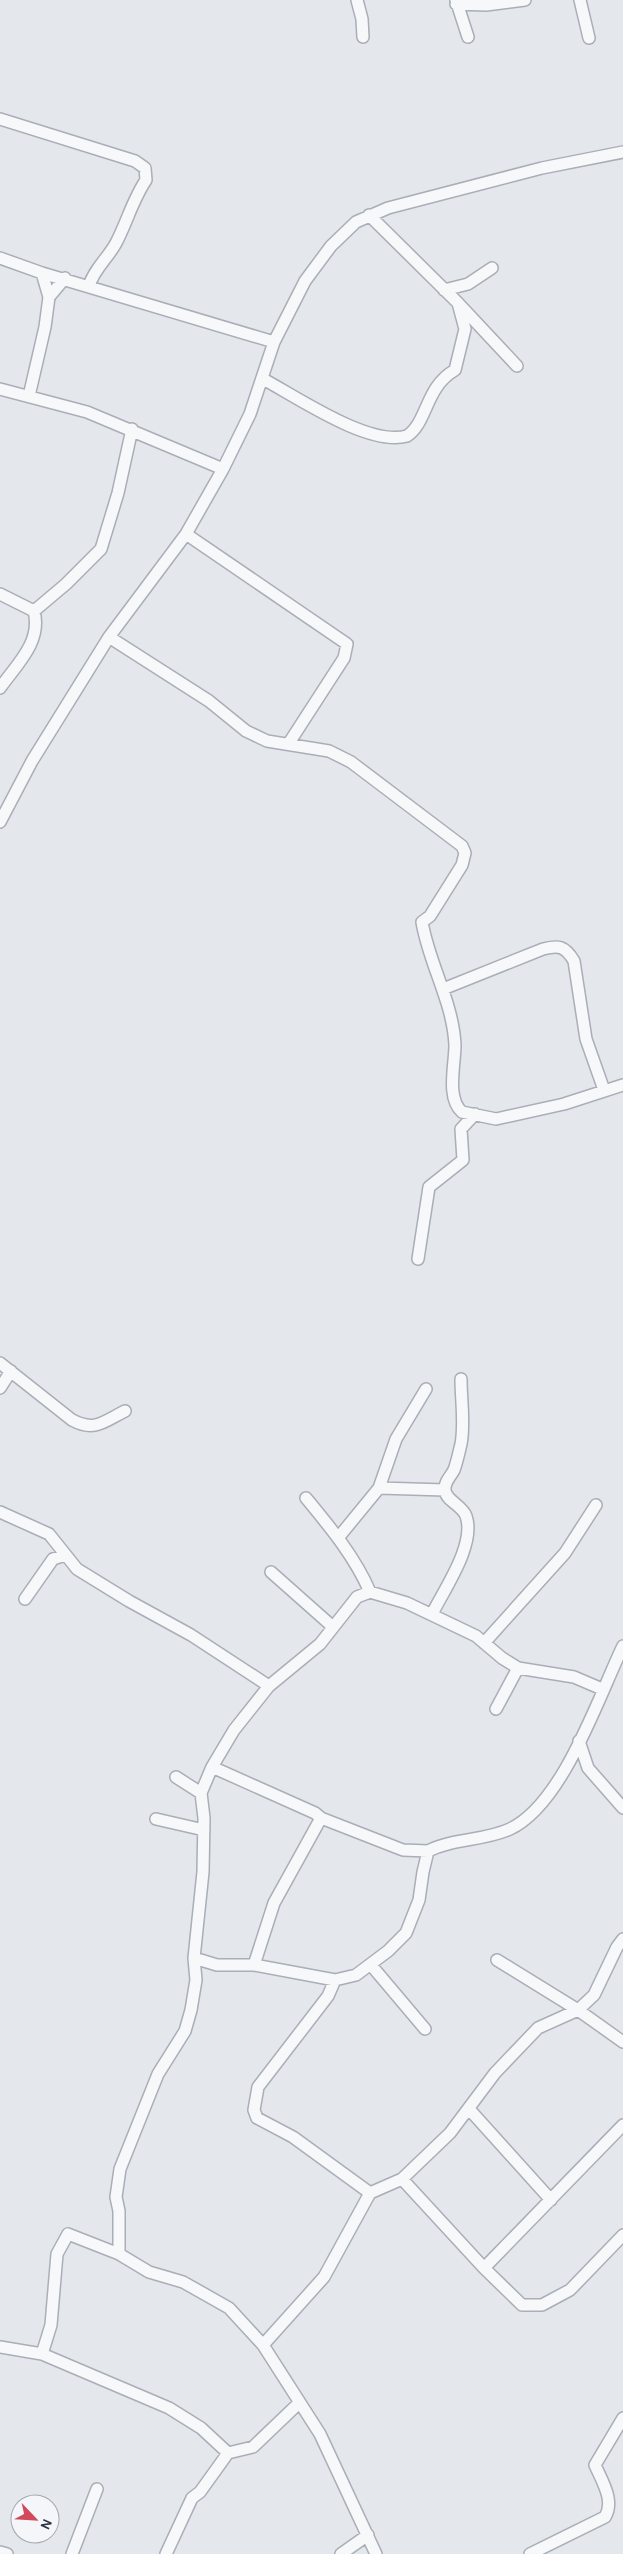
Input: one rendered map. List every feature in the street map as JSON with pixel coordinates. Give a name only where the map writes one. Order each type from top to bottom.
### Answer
[{"type":"street","points":[[357,0],[362,19],[363,37]]},
{"type":"street","points":[[468,37],[456,2],[486,5],[525,0]]},
{"type":"street","points":[[580,0],[589,38]]},
{"type":"street","points":[[0,119],[135,160],[145,168],[146,180],[138,192],[115,244],[91,278],[89,286]]},
{"type":"street","points":[[0,822],[32,761],[110,637],[186,534],[224,468],[250,414],[263,380],[274,342],[305,281],[331,246],[356,222],[388,208],[542,168],[623,152]]},
{"type":"street","points":[[369,215],[458,303],[517,366]]},
{"type":"street","points":[[0,258],[42,274],[65,278],[274,342]]},
{"type":"street","points":[[444,290],[468,284],[492,268]]},
{"type":"street","points":[[28,396],[45,327],[49,298],[42,274]]},
{"type":"street","points":[[49,298],[65,278]]},
{"type":"street","points":[[263,380],[349,427],[384,436],[407,436],[427,405],[434,388],[443,377],[455,370],[465,329],[458,303]]},
{"type":"street","points":[[0,388],[87,412],[224,468]]},
{"type":"street","points":[[34,611],[66,584],[101,548],[118,493],[132,430]]},
{"type":"street","points":[[186,534],[347,644],[344,658],[289,743]]},
{"type":"street","points":[[0,594],[34,611],[38,624],[31,645],[0,688]]},
{"type":"street","points":[[110,637],[209,701],[246,731],[267,741],[329,750],[350,762],[462,846],[465,853],[462,865],[430,916],[422,922],[452,1022],[454,1044],[453,1101],[462,1112],[496,1119],[564,1104],[623,1085]]},
{"type":"street","points":[[443,989],[543,949],[558,945],[568,950],[574,960],[586,1039],[604,1090]]},
{"type":"street","points":[[418,1259],[429,1187],[463,1160],[460,1129],[475,1114]]},
{"type":"street","points":[[0,1363],[72,1420],[84,1426],[92,1427],[124,1412]]},
{"type":"street","points":[[0,1388],[11,1371]]},
{"type":"street","points":[[432,1614],[462,1554],[469,1535],[469,1524],[465,1512],[446,1495],[444,1490],[445,1484],[454,1470],[461,1442],[461,1379]]},
{"type":"street","points":[[338,1538],[379,1488],[396,1438],[426,1389]]},
{"type":"street","points":[[379,1488],[444,1490]]},
{"type":"street","points":[[306,1498],[338,1538],[363,1575],[370,1592]]},
{"type":"street","points":[[484,1643],[565,1553],[596,1505]]},
{"type":"street","points":[[0,1512],[49,1534],[77,1569],[170,1622],[270,1686]]},
{"type":"street","points":[[25,1599],[53,1559],[65,1555]]},
{"type":"street","points":[[271,1572],[333,1627]]},
{"type":"street","points":[[120,2254],[119,2211],[116,2197],[120,2169],[158,2074],[185,2031],[196,1980],[194,1958],[203,1872],[204,1830],[201,1793],[212,1767],[234,1730],[270,1686],[320,1644],[357,1597],[370,1592],[432,1614],[476,1636],[518,1668],[574,1677],[602,1689]]},
{"type":"street","points":[[212,1767],[316,1812],[321,1818],[403,1850],[428,1851],[441,1844],[478,1838],[510,1829],[536,1809],[568,1768],[623,1646]]},
{"type":"street","points":[[496,1709],[518,1668]]},
{"type":"street","points":[[579,1741],[588,1768],[623,1808]]},
{"type":"street","points":[[176,1777],[201,1793]]},
{"type":"street","points":[[254,1965],[274,1903],[321,1818]]},
{"type":"street","points":[[156,1819],[204,1830]]},
{"type":"street","points":[[194,1958],[217,1965],[254,1965],[335,1980],[356,1975],[371,1965],[406,1933],[419,1900],[428,1851]]},
{"type":"street","points":[[263,2345],[324,2277],[370,2194],[402,2179],[450,2134],[495,2072],[538,2028],[578,2010],[594,1994],[623,1939]]},
{"type":"street","points":[[497,1960],[578,2010],[623,2042]]},
{"type":"street","points":[[371,1965],[425,2029]]},
{"type":"street","points":[[335,1980],[328,1996],[258,2088],[254,2110],[257,2118],[293,2137],[370,2194]]},
{"type":"street","points":[[469,2109],[551,2200]]},
{"type":"street","points":[[484,2268],[623,2125]]},
{"type":"street","points":[[402,2179],[484,2268],[522,2305],[542,2305],[570,2290],[623,2235]]},
{"type":"street","points":[[42,2354],[51,2325],[57,2254],[68,2234],[120,2254],[149,2272],[182,2282],[229,2308],[263,2345],[320,2434],[376,2554]]},
{"type":"street","points":[[0,2347],[42,2354],[169,2408],[201,2428],[228,2453]]},
{"type":"street","points":[[166,2554],[192,2498],[200,2492],[228,2453],[253,2447],[299,2403]]},
{"type":"street","points":[[530,2554],[605,2517],[609,2510],[607,2492],[595,2465],[623,2418]]},
{"type":"street","points":[[72,2554],[97,2489]]},
{"type":"street","points":[[341,2554],[368,2535]]},
{"type":"street","points":[[0,2552],[7,2554]]}]
